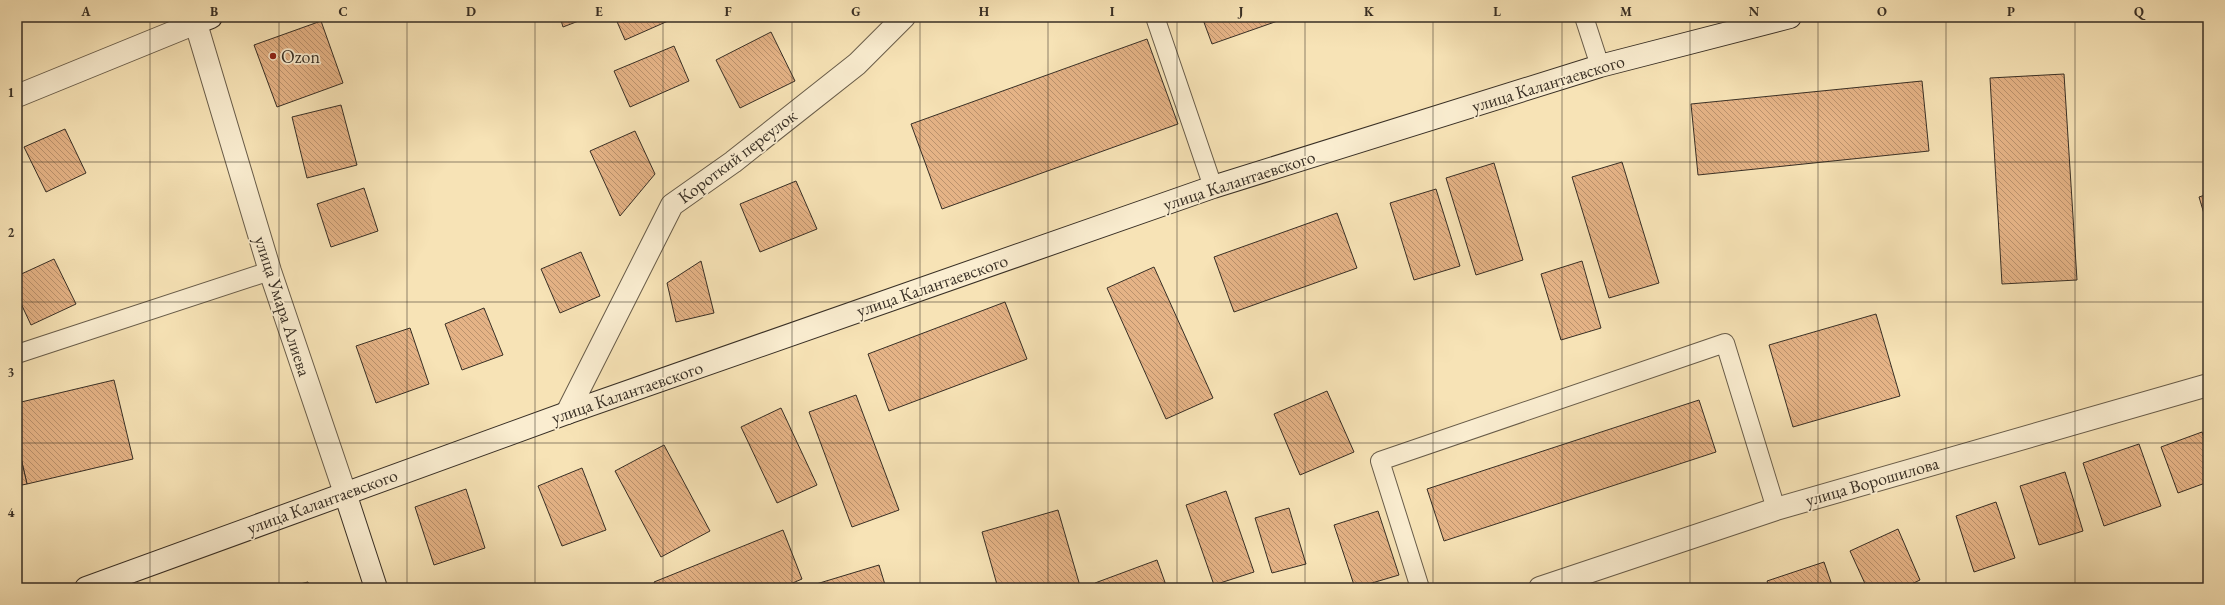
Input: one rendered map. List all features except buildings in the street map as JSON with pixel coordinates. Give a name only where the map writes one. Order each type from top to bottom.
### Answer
[{"type":"street","name":"Короткий переулок","points":[[566,412],[672,205],[733,162],[857,64],[904,17]]},
{"type":"street","name":"улица Калантаевского","points":[[86,588],[566,412],[1213,187],[1600,66],[1790,17]]},
{"type":"street","points":[[17,96],[200,19]]},
{"type":"street","name":"улица Умара Алиева","points":[[200,19],[270,272],[376,588]]},
{"type":"street","name":"улица Ворошилова","points":[[1540,588],[1776,509],[2208,385]]},
{"type":"lane","points":[[1155,17],[1213,187]]},
{"type":"lane","points":[[1584,17],[1600,66]]},
{"type":"lane","points":[[17,354],[270,272]]},
{"type":"lane","points":[[1420,588],[1380,461],[1725,343],[1776,509]]},
{"type":"place","name":"Ozon","points":[[273,56]]}]
